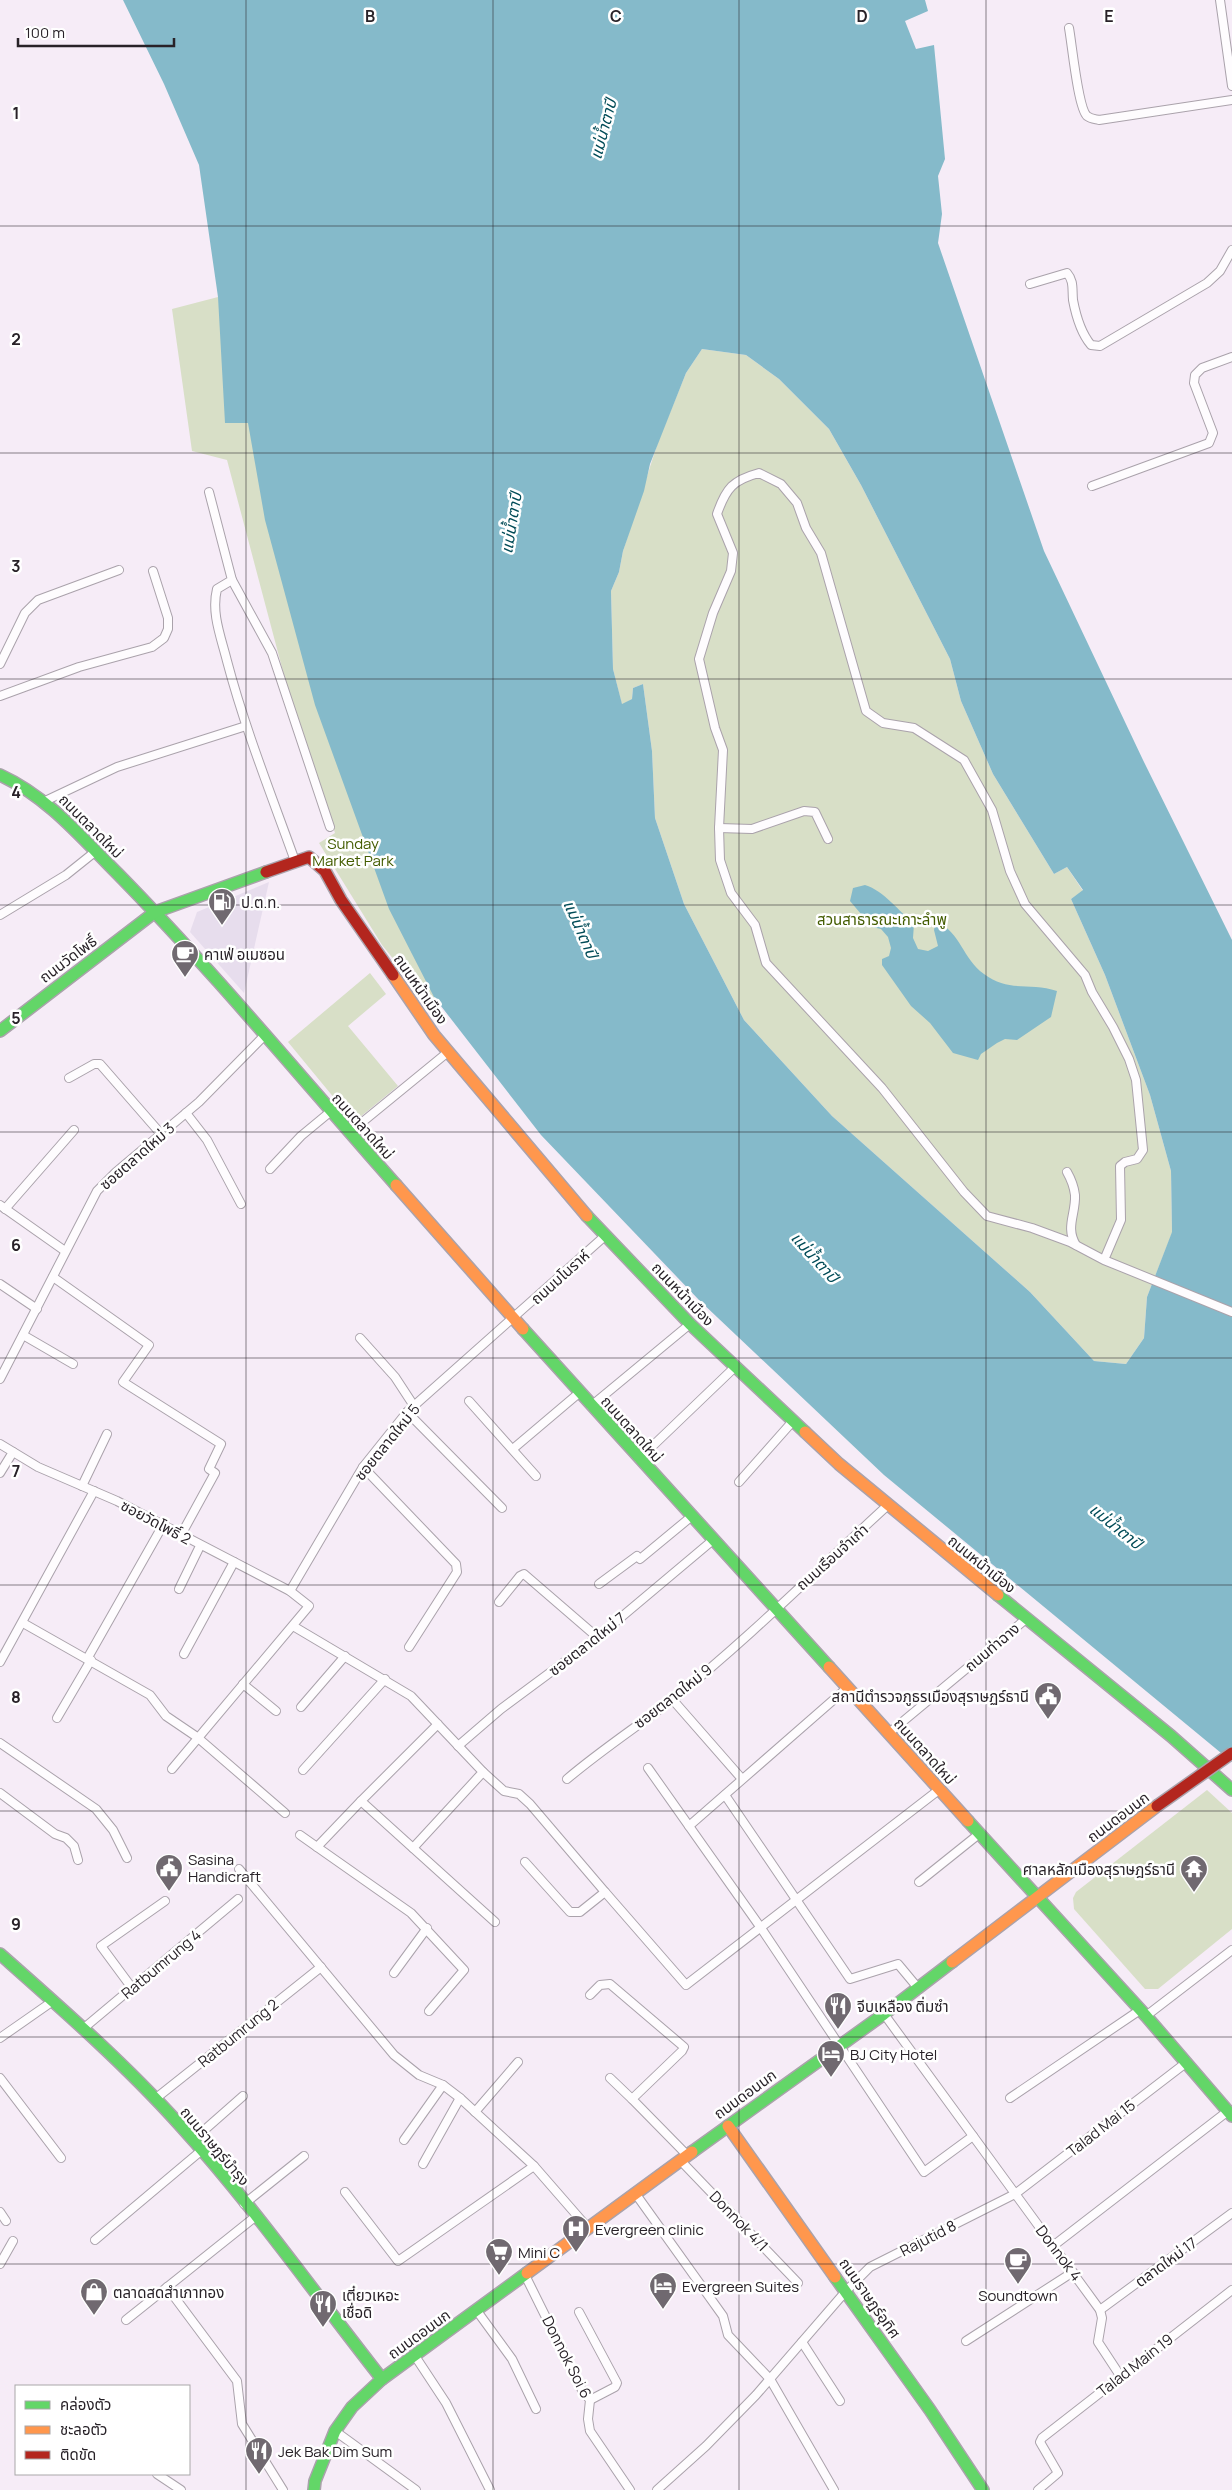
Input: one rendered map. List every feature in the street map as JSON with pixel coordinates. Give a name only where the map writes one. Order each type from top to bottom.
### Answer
[{"type":"main road","name":"ถนนตลาดใหม่","points":[[0,776],[22,785],[45,801],[155,912],[591,1406],[940,1789],[1036,1898],[1143,2013],[1230,2113]]},
{"type":"main road","name":"ถนนหน้าเมือง","points":[[155,912],[308,857],[325,870],[346,908],[434,1035],[581,1209],[690,1324],[839,1464],[1171,1736],[1232,1790]]},
{"type":"main road","name":"ถนนวัดโพธิ์","points":[[0,1031],[155,912]]},
{"type":"main road","name":"ถนนดอนนก","points":[[314,2490],[335,2431],[352,2406],[382,2379],[884,2014],[1157,1806],[1232,1753]]},
{"type":"main road","name":"ถนนราษฎร์บำรุง","points":[[0,1954],[84,2028],[155,2099],[202,2150],[382,2379]]},
{"type":"main road","name":"ถนนราษฏร์อุทิศ","points":[[728,2126],[846,2291],[983,2490]]},
{"type":"street","points":[[1220,0],[1232,86]]},
{"type":"street","points":[[1069,28],[1080,99],[1086,115],[1090,118],[1098,120],[1232,100]]},
{"type":"street","points":[[1030,284],[1067,273],[1074,287],[1073,299],[1083,335],[1091,345],[1100,346],[1207,283],[1220,271],[1232,250]]},
{"type":"street","points":[[1092,486],[1209,443],[1213,433],[1194,383],[1195,375],[1202,368],[1232,357]]},
{"type":"street","points":[[1104,1260],[1121,1220],[1120,1166],[1125,1162],[1135,1160],[1141,1155],[1144,1147],[1136,1080],[1129,1059],[1085,975],[1025,904],[1010,871],[992,810],[964,760],[914,728],[883,723],[866,711],[821,553],[806,528],[797,503],[781,484],[759,473],[738,479],[723,495],[716,514],[733,553],[732,562],[699,659],[712,719],[723,750],[718,828],[720,860],[731,893],[755,925],[766,963],[882,1088],[964,1192],[987,1216],[1032,1228],[1076,1245],[1104,1260],[1169,1288],[1232,1312]]},
{"type":"street","points":[[209,492],[232,580],[272,653],[330,827]]},
{"type":"street","points":[[0,664],[26,613],[38,600],[119,570]]},
{"type":"street","points":[[0,696],[80,667],[152,647],[164,638],[168,629],[168,618],[154,571]]},
{"type":"street","points":[[232,580],[216,590],[214,603],[246,726],[295,861]]},
{"type":"street","points":[[45,801],[117,766],[246,726]]},
{"type":"street","points":[[718,828],[752,829],[804,811],[815,812],[828,839]]},
{"type":"street","points":[[0,915],[66,875],[96,851]]},
{"type":"street","name":"ซอยตลาดใหม่ 3","points":[[0,1380],[53,1277],[64,1251],[97,1191],[116,1172],[186,1113],[264,1036]]},
{"type":"street","points":[[349,1133],[448,1052]]},
{"type":"street","points":[[69,1078],[94,1064],[100,1064],[161,1134]]},
{"type":"street","points":[[270,1169],[301,1136],[330,1112]]},
{"type":"street","points":[[186,1113],[207,1140],[241,1204]]},
{"type":"street","points":[[64,1251],[3,1207],[74,1130]]},
{"type":"street","points":[[1068,1172],[1075,1195],[1070,1222],[1071,1235],[1076,1245]]},
{"type":"street","name":"ถนนมโนราห์","points":[[514,1319],[606,1235]]},
{"type":"street","points":[[53,1277],[149,1345],[123,1382],[221,1444],[209,1469],[215,1473],[181,1535]]},
{"type":"street","points":[[0,1284],[37,1309]]},
{"type":"street","name":"ซอยตลาดใหม่ 5","points":[[290,1591],[363,1467],[407,1412],[514,1319]]},
{"type":"street","points":[[591,1406],[690,1324]]},
{"type":"street","points":[[23,1335],[73,1364]]},
{"type":"street","points":[[360,1338],[395,1377],[414,1406]]},
{"type":"street","points":[[640,1459],[735,1366]]},
{"type":"street","points":[[514,1448],[579,1392]]},
{"type":"street","points":[[470,1401],[514,1448],[536,1476]]},
{"type":"street","points":[[407,1412],[502,1508]]},
{"type":"street","points":[[739,1482],[793,1421]]},
{"type":"street","points":[[82,1486],[106,1434]]},
{"type":"street","name":"ซอยวัดโพธิ์ 2","points":[[0,1444],[38,1467],[94,1491],[290,1591],[309,1606],[293,1626]]},
{"type":"street","points":[[0,1473],[13,1452]]},
{"type":"street","points":[[363,1467],[456,1564],[457,1572],[409,1647]]},
{"type":"street","points":[[0,1662],[94,1491]]},
{"type":"street","name":"ถนนเรือนจำเก่า","points":[[775,1608],[888,1505]]},
{"type":"street","points":[[599,1584],[637,1556],[640,1559],[692,1516]]},
{"type":"street","points":[[57,1718],[163,1525]]},
{"type":"street","name":"ซอยตลาดใหม่ 7","points":[[458,1746],[501,1709],[597,1638],[713,1540]]},
{"type":"street","points":[[179,1589],[200,1546]]},
{"type":"street","points":[[184,1654],[234,1562]]},
{"type":"street","points":[[499,1602],[520,1576],[524,1574],[597,1638]]},
{"type":"street","name":"ซอยตลาดใหม่ 9","points":[[566,1779],[602,1749],[672,1699],[775,1608]]},
{"type":"street","name":"ถนนท่าฉาง","points":[[889,1733],[1026,1619]]},
{"type":"street","points":[[23,1623],[150,1695],[166,1716],[197,1737],[284,1813]]},
{"type":"street","points":[[172,1769],[197,1737],[293,1626],[411,1696],[483,1772],[504,1791],[519,1794],[530,1804],[686,1985],[940,1789]]},
{"type":"street","points":[[301,1707],[345,1656]]},
{"type":"street","points":[[303,1770],[385,1679]]},
{"type":"street","points":[[244,1684],[276,1711]]},
{"type":"street","points":[[689,1826],[847,1688]]},
{"type":"street","points":[[672,1699],[742,1779]]},
{"type":"street","points":[[317,1847],[438,1724]]},
{"type":"street","points":[[0,1743],[96,1809],[113,1830],[127,1858]]},
{"type":"street","points":[[648,1768],[761,1928],[924,2172],[973,2136]]},
{"type":"street","points":[[413,1848],[483,1772]]},
{"type":"street","points":[[0,1794],[56,1834],[66,1838],[74,1846],[78,1860]]},
{"type":"street","points":[[725,1795],[850,1979],[898,1964],[918,1988]]},
{"type":"street","points":[[361,1801],[495,1922]]},
{"type":"street","points":[[919,1882],[979,1834]]},
{"type":"street","points":[[300,1835],[411,1913],[427,1928],[464,1970],[429,2011]]},
{"type":"street","points":[[525,1862],[570,1912],[580,1912],[605,1892]]},
{"type":"street","points":[[239,1869],[394,2055],[419,2074],[443,2085],[460,2098],[534,2166],[588,2228]]},
{"type":"street","name":"Ratbumrung 4","points":[[84,2028],[238,1900]]},
{"type":"street","points":[[132,1988],[101,1946],[165,1901]]},
{"type":"street","points":[[394,1973],[427,1928]]},
{"type":"street","points":[[1010,2098],[1143,2013],[1232,1950]]},
{"type":"street","name":"Ratbumrung 2","points":[[155,2099],[321,1967]]},
{"type":"street","points":[[590,1995],[600,1984],[610,1984],[684,2047],[682,2052],[632,2099]]},
{"type":"street","points":[[0,2038],[53,2001]]},
{"type":"street","name":"Donnok 4","points":[[884,2014],[1100,2310]]},
{"type":"street","points":[[475,2112],[518,2062]]},
{"type":"street","name":"Talad Mai 15","points":[[1015,2194],[1187,2062]]},
{"type":"street","points":[[0,2078],[61,2158]]},
{"type":"street","name":"Donnok 4/1","points":[[610,2078],[632,2099],[798,2283]]},
{"type":"street","points":[[404,2140],[443,2085]]},
{"type":"street","points":[[193,2140],[243,2096]]},
{"type":"street","points":[[423,2164],[460,2098]]},
{"type":"street","points":[[1053,2246],[1230,2113]]},
{"type":"street","points":[[95,2240],[202,2150]]},
{"type":"street","points":[[244,2204],[304,2156]]},
{"type":"street","points":[[345,2192],[398,2261],[534,2166]]},
{"type":"street","points":[[636,2193],[723,2316],[728,2335],[770,2379],[834,2490]]},
{"type":"street","name":"Rajutid 8","points":[[657,2490],[706,2446],[770,2379],[846,2291],[870,2268],[1015,2194]]},
{"type":"street","points":[[0,2212],[6,2220]]},
{"type":"street","name":"ตลาดใหม่ 17","points":[[1100,2310],[1232,2213]]},
{"type":"street","points":[[126,2320],[255,2217]]},
{"type":"street","points":[[0,2264],[13,2241]]},
{"type":"street","points":[[966,2341],[1073,2272]]},
{"type":"street","name":"Donnok Soi 6","points":[[525,2275],[582,2390],[590,2400],[588,2419],[590,2431],[630,2490]]},
{"type":"street","points":[[167,2287],[237,2381],[242,2424],[282,2490]]},
{"type":"street","name":"Talad Main 19","points":[[1038,2490],[1058,2473],[1040,2442],[1232,2290]]},
{"type":"street","points":[[1100,2310],[1102,2318],[1098,2342],[1121,2376]]},
{"type":"street","points":[[476,2311],[512,2359],[536,2409]]},
{"type":"street","points":[[579,2312],[617,2383],[615,2387],[590,2400]]},
{"type":"street","points":[[802,2342],[840,2401]]},
{"type":"street","points":[[415,2356],[446,2403],[490,2490]]},
{"type":"street","points":[[335,2431],[416,2490]]},
{"type":"street","points":[[158,2475],[181,2490]]},
{"type":"shaded area","points":[[269,882],[244,993],[190,932],[197,912]]},
{"type":"green space","name":"Sunday Market Park","points":[[218,297],[444,996],[428,1002],[382,945],[319,843],[335,833],[285,679],[227,460],[192,451],[172,309]]},
{"type":"green space","name":"สวนสาธารณะเกาะลำพู","points":[[702,349],[746,355],[779,379],[829,429],[861,485],[950,659],[961,701],[993,774],[1054,874],[1067,867],[1083,891],[1071,899],[1105,975],[1150,1095],[1171,1171],[1172,1233],[1147,1297],[1144,1338],[1126,1364],[1094,1361],[1030,1292],[832,1116],[744,1020],[684,904],[655,818],[652,751],[643,684],[633,688],[632,699],[622,705],[613,669],[611,591],[619,572],[623,551],[658,442],[686,373]]},
{"type":"green space","points":[[370,973],[386,994],[348,1026],[398,1086],[354,1122],[288,1042]]},
{"type":"green space","points":[[1207,1790],[1232,1813],[1232,1929],[1158,1989],[1145,1989],[1074,1909],[1073,1898],[1076,1892]]},
{"type":"water","name":"แม่น้ำตาปี","points":[[123,0],[925,0],[928,11],[905,21],[916,49],[934,45],[945,159],[938,176],[942,214],[938,243],[1044,551],[1143,760],[1232,940],[1232,1762],[884,1475],[699,1300],[541,1135],[434,997],[389,909],[315,705],[265,520],[248,423],[225,423],[218,297],[199,165],[164,84]],"holes":[[[702,349],[746,355],[779,379],[829,429],[861,485],[950,659],[961,701],[993,774],[1054,874],[1067,867],[1083,890],[1071,899],[1105,975],[1150,1095],[1171,1171],[1172,1232],[1147,1297],[1144,1338],[1126,1364],[1094,1361],[1030,1292],[832,1116],[744,1020],[684,904],[655,818],[652,751],[643,684],[633,688],[632,699],[622,704],[613,669],[611,591],[619,572],[623,551],[644,491],[650,464],[686,373]]]},
{"type":"water","points":[[865,885],[879,892],[914,924],[913,938],[918,949],[928,951],[938,946],[934,930],[936,921],[945,926],[957,939],[977,968],[993,980],[1011,985],[1047,988],[1057,991],[1051,1017],[1017,1040],[1005,1039],[997,1043],[981,1054],[978,1060],[953,1053],[930,1023],[911,1006],[882,965],[882,959],[889,956],[891,948],[888,937],[881,929],[872,927],[850,901],[853,888]]},
{"type":"traffic: fast","points":[[0,775],[49,806],[118,874],[224,988],[396,1185]]},
{"type":"traffic: fast","points":[[0,1031],[155,912],[266,872]]},
{"type":"traffic: fast","points":[[587,1216],[690,1324],[805,1432]]},
{"type":"traffic: fast","points":[[523,1329],[829,1667]]},
{"type":"traffic: fast","points":[[998,1595],[1171,1736],[1232,1790]]},
{"type":"traffic: fast","points":[[968,1821],[1146,2016],[1232,2116]]},
{"type":"traffic: fast","points":[[0,1954],[114,2058],[158,2101],[206,2154],[258,2217],[382,2379]]},
{"type":"traffic: fast","points":[[692,2152],[884,2014],[952,1962]]},
{"type":"traffic: fast","points":[[314,2490],[315,2481],[335,2431],[352,2407],[382,2379],[527,2273]]},
{"type":"traffic: fast","points":[[835,2277],[930,2410],[983,2490]]},
{"type":"traffic: slow","points":[[393,975],[434,1035],[587,1216]]},
{"type":"traffic: slow","points":[[396,1185],[523,1329]]},
{"type":"traffic: slow","points":[[805,1432],[839,1464],[998,1595]]},
{"type":"traffic: slow","points":[[829,1667],[968,1821]]},
{"type":"traffic: slow","points":[[952,1962],[1157,1806]]},
{"type":"traffic: slow","points":[[728,2126],[835,2277]]},
{"type":"traffic: slow","points":[[527,2273],[692,2152]]},
{"type":"traffic: jam","points":[[266,872],[309,857],[325,871],[341,900],[393,975]]},
{"type":"traffic: jam","points":[[1157,1806],[1232,1753]]},
{"type":"place","name":"ป.ต.ท.","points":[[222,926]]},
{"type":"place","name":"คาเฟ่ อเมซอน","points":[[185,978]]},
{"type":"place","name":"สถานีตำรวจภูธรเมืองสุราษฏร์ธานี","points":[[1048,1720]]},
{"type":"place","name":"Sasina Handicraft","points":[[169,1892]]},
{"type":"place","name":"ศาลหลักเมืองสุราษฎร์ธานี","points":[[1194,1893]]},
{"type":"place","name":"จีบเหลือง ติ่มซำ","points":[[838,2030]]},
{"type":"place","name":"BJ City Hotel","points":[[831,2078]]},
{"type":"place","name":"Evergreen clinic","points":[[576,2253]]},
{"type":"place","name":"Mini C","points":[[499,2276]]},
{"type":"place","name":"Soundtown","points":[[1018,2285]]},
{"type":"place","name":"Evergreen Suites","points":[[663,2310]]},
{"type":"place","name":"ตลาดสดสำเภาทอง","points":[[94,2316]]},
{"type":"place","name":"เตี๋ยวเหอะ เชื่อดิ","points":[[323,2328]]},
{"type":"place","name":"Jek Bak Dim Sum","points":[[259,2475]]}]
